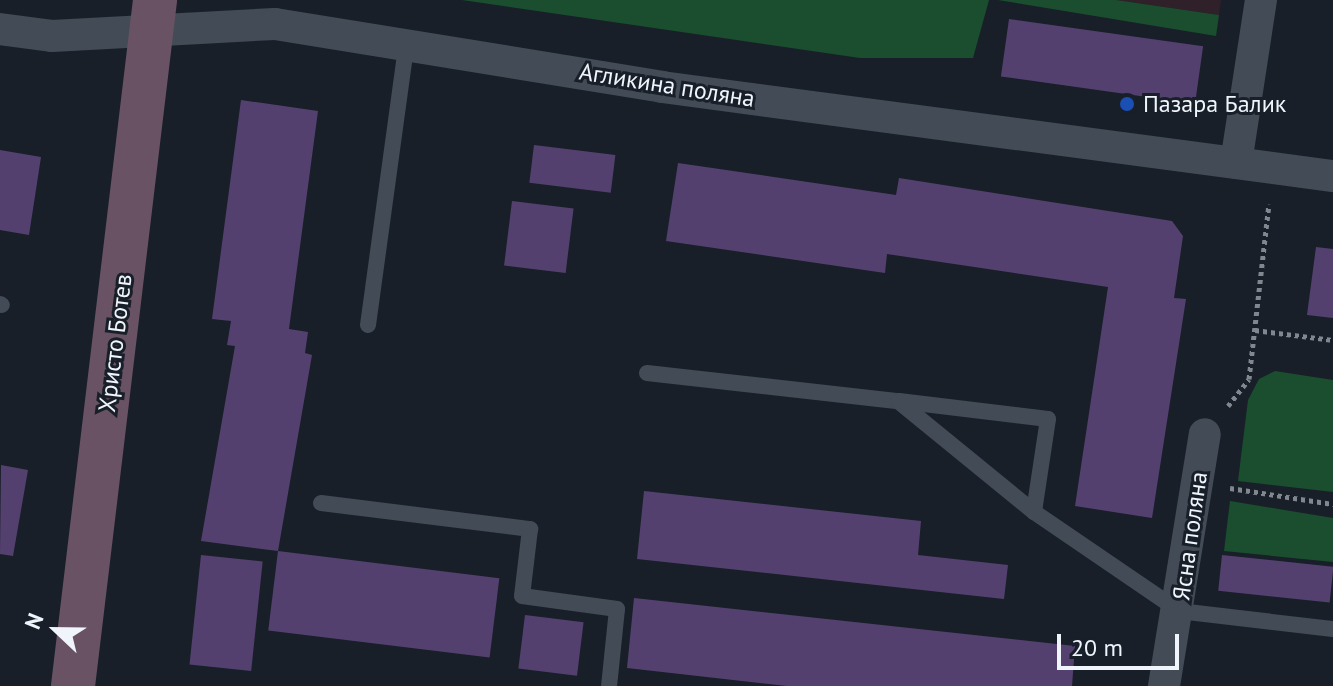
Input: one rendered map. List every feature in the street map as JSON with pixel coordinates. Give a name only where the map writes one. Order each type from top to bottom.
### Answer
[{"type":"street","points":[[1236,163],[1261,0]]},
{"type":"street","name":"Агликина поляна","points":[[0,29],[52,36],[154,15],[275,24],[407,41],[662,87],[1333,176]]},
{"type":"street","name":"Христо Ботев","points":[[73,686],[154,15]]},
{"type":"street","name":"Ясна поляна","points":[[1164,686],[1179,611],[1205,434]]},
{"type":"lane","points":[[368,325],[407,41]]},
{"type":"lane","points":[[647,373],[1048,419],[1034,512]]},
{"type":"lane","points":[[898,401],[1034,512],[1179,611],[1333,629]]},
{"type":"lane","points":[[321,503],[530,529],[522,596],[617,609],[609,686]]},
{"type":"path","points":[[1205,434],[1249,379],[1267,228]]},
{"type":"path","points":[[1255,330],[1333,340]]},
{"type":"path","points":[[1198,483],[1333,504]]},
{"type":"shaded area","points":[[1116,0],[1221,0],[1219,15]]},
{"type":"green space","points":[[462,0],[989,0],[973,58],[860,58]]},
{"type":"green space","points":[[998,0],[1116,0],[1219,15],[1216,36]]},
{"type":"green space","points":[[1275,371],[1333,380],[1333,492],[1238,481],[1248,400],[1259,379]]},
{"type":"green space","points":[[1230,501],[1333,518],[1333,562],[1224,551]]},
{"type":"building","points":[[1009,19],[1203,46],[1195,104],[1001,76]]},
{"type":"building","points":[[241,100],[318,111],[289,329],[308,332],[305,353],[312,355],[278,551],[201,541],[235,346],[227,345],[231,321],[212,319]]},
{"type":"building","points":[[534,145],[615,155],[611,193],[529,183]]},
{"type":"building","points":[[0,150],[41,157],[29,235],[0,230]]},
{"type":"building","points":[[678,163],[896,195],[899,178],[1172,221],[1183,236],[1174,298],[1186,299],[1152,518],[1075,506],[1108,287],[887,254],[885,273],[666,241]]},
{"type":"building","points":[[512,201],[574,209],[566,273],[504,266]]},
{"type":"building","points":[[1316,247],[1333,249],[1333,318],[1307,315]]},
{"type":"building","points":[[1,465],[28,470],[13,556],[0,554]]},
{"type":"building","points":[[644,491],[921,521],[918,555],[1008,565],[1004,599],[637,559]]},
{"type":"building","points":[[278,551],[499,578],[490,658],[268,630]]},
{"type":"building","points":[[201,555],[263,561],[251,671],[190,664]]},
{"type":"building","points":[[1222,555],[1333,567],[1330,603],[1218,591]]},
{"type":"building","points":[[634,598],[1075,646],[1072,686],[787,686],[627,668]]},
{"type":"building","points":[[525,615],[584,622],[577,676],[518,669]]},
{"type":"place","name":"Пазара Балик","points":[[1127,104]]}]
